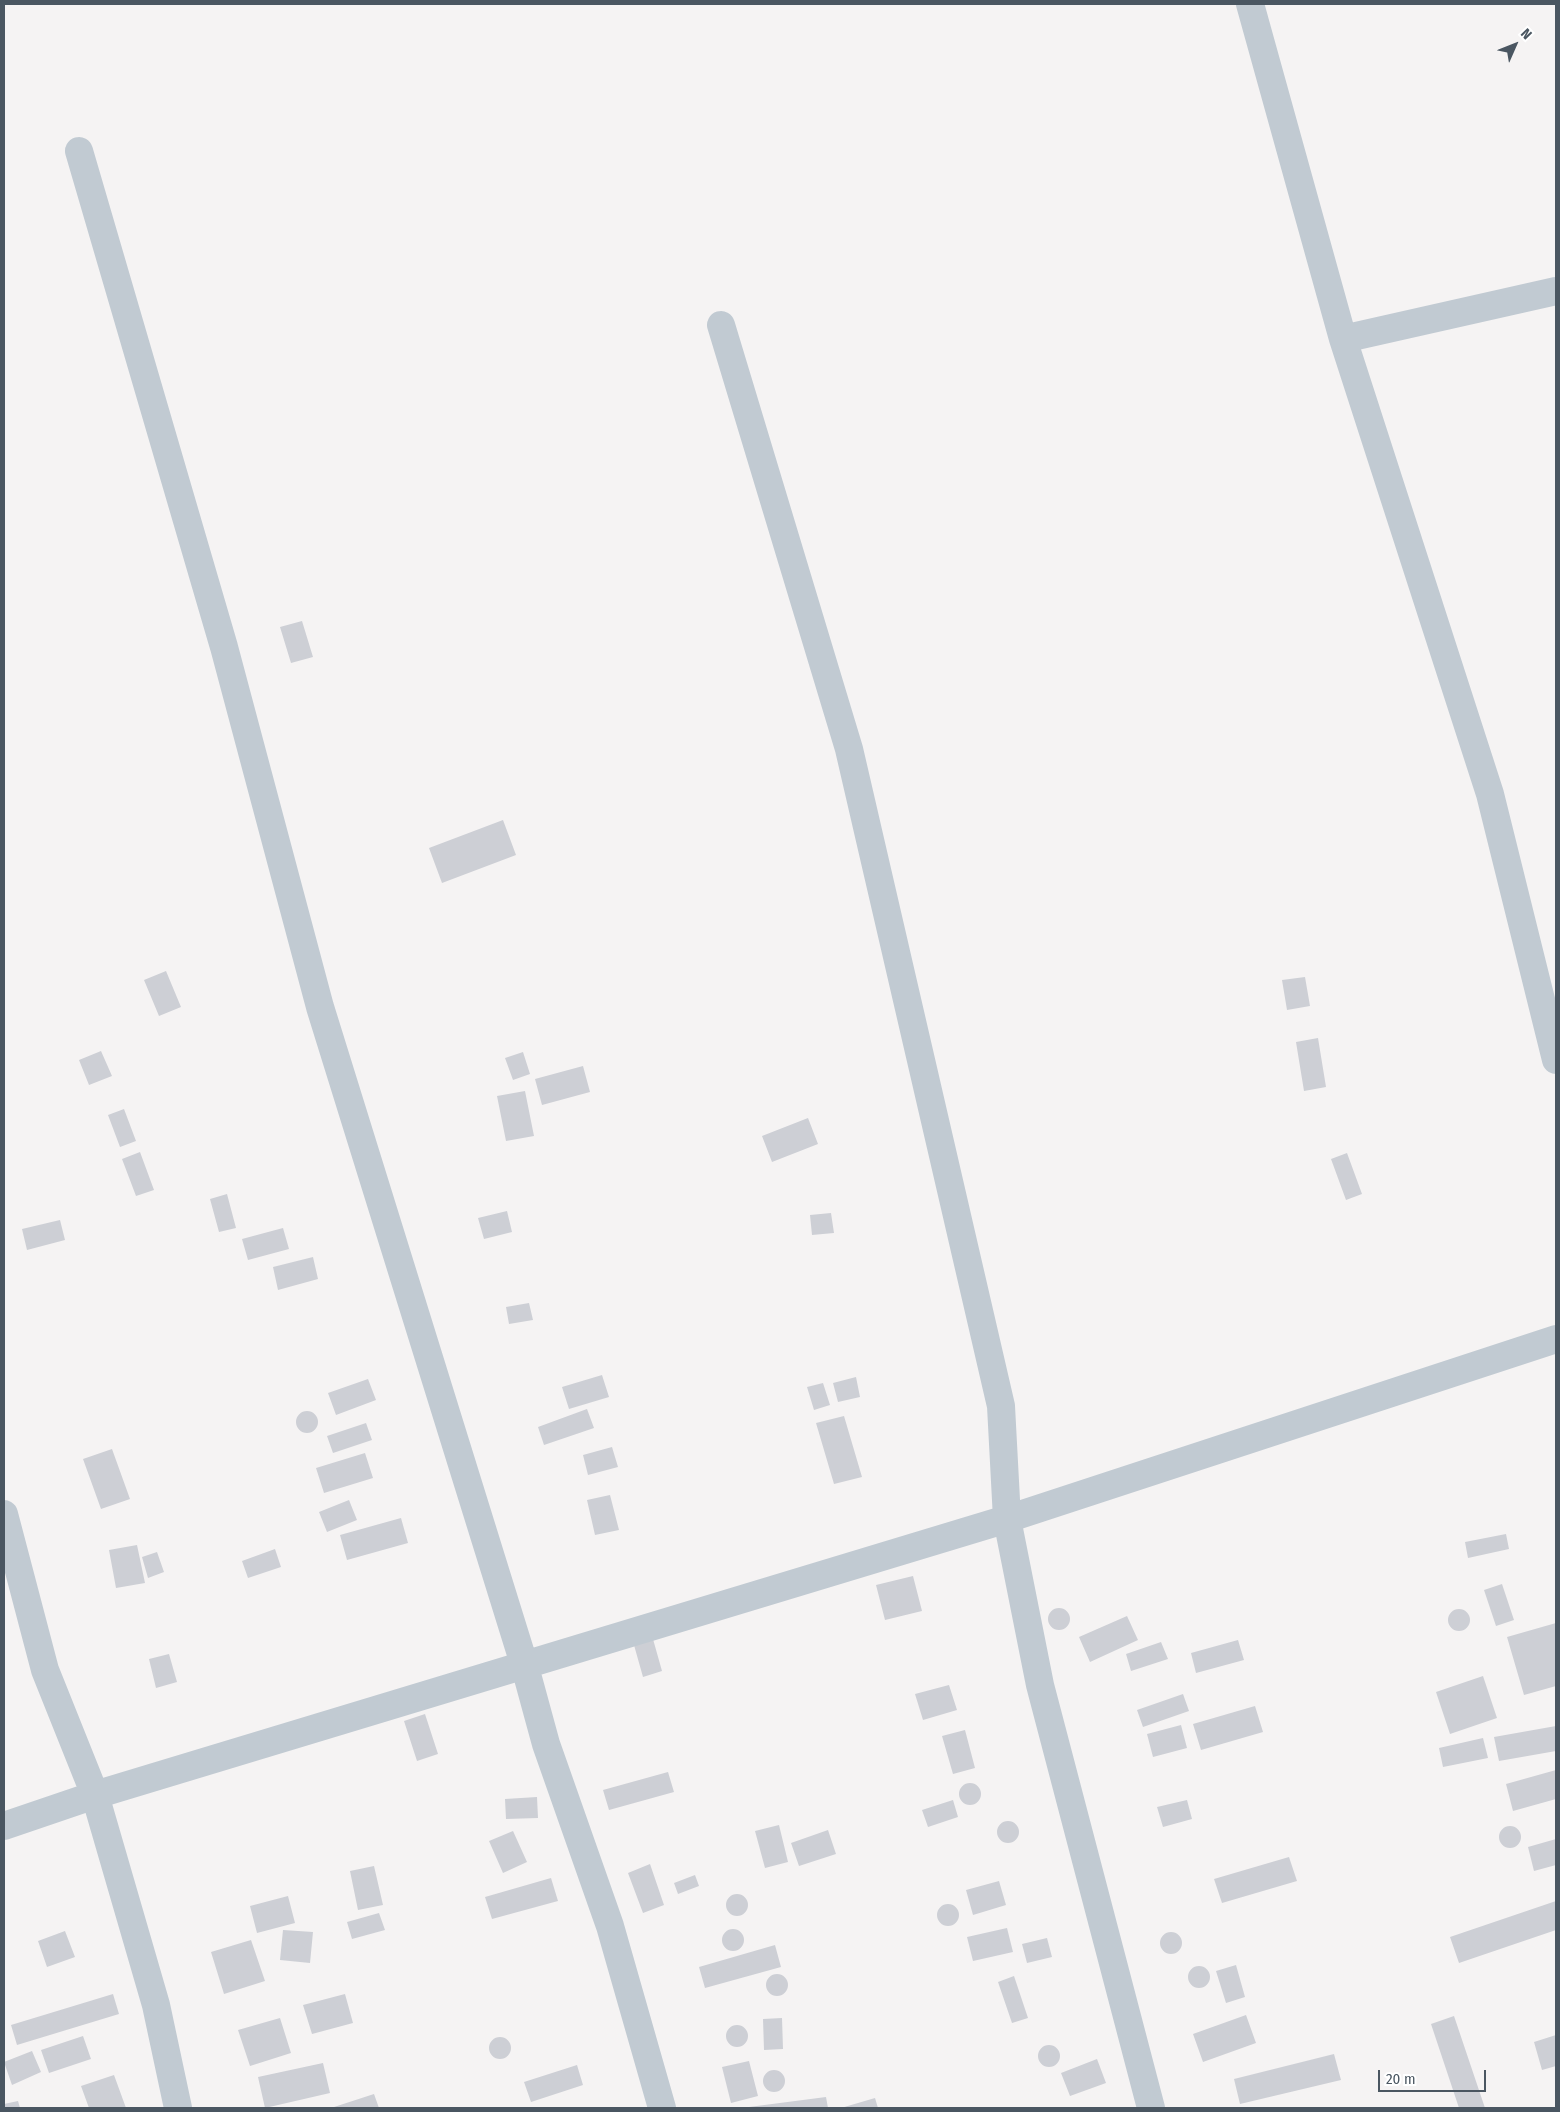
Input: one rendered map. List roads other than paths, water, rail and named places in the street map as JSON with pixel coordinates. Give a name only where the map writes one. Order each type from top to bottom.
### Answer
[{"type":"street","points":[[1250,4],[1343,339],[1490,794],[1556,1060]]},
{"type":"street","points":[[79,151],[224,647],[320,1007],[525,1667],[546,1744],[610,1926],[662,2108]]},
{"type":"street","points":[[1343,339],[1556,291]]},
{"type":"street","points":[[721,325],[849,749],[1001,1406],[1007,1519],[1040,1685],[1151,2108]]},
{"type":"street","points":[[4,1826],[96,1795],[525,1667],[1007,1519],[1556,1340]]},
{"type":"street","points":[[4,1514],[45,1670],[96,1795],[156,2005],[178,2108]]}]
